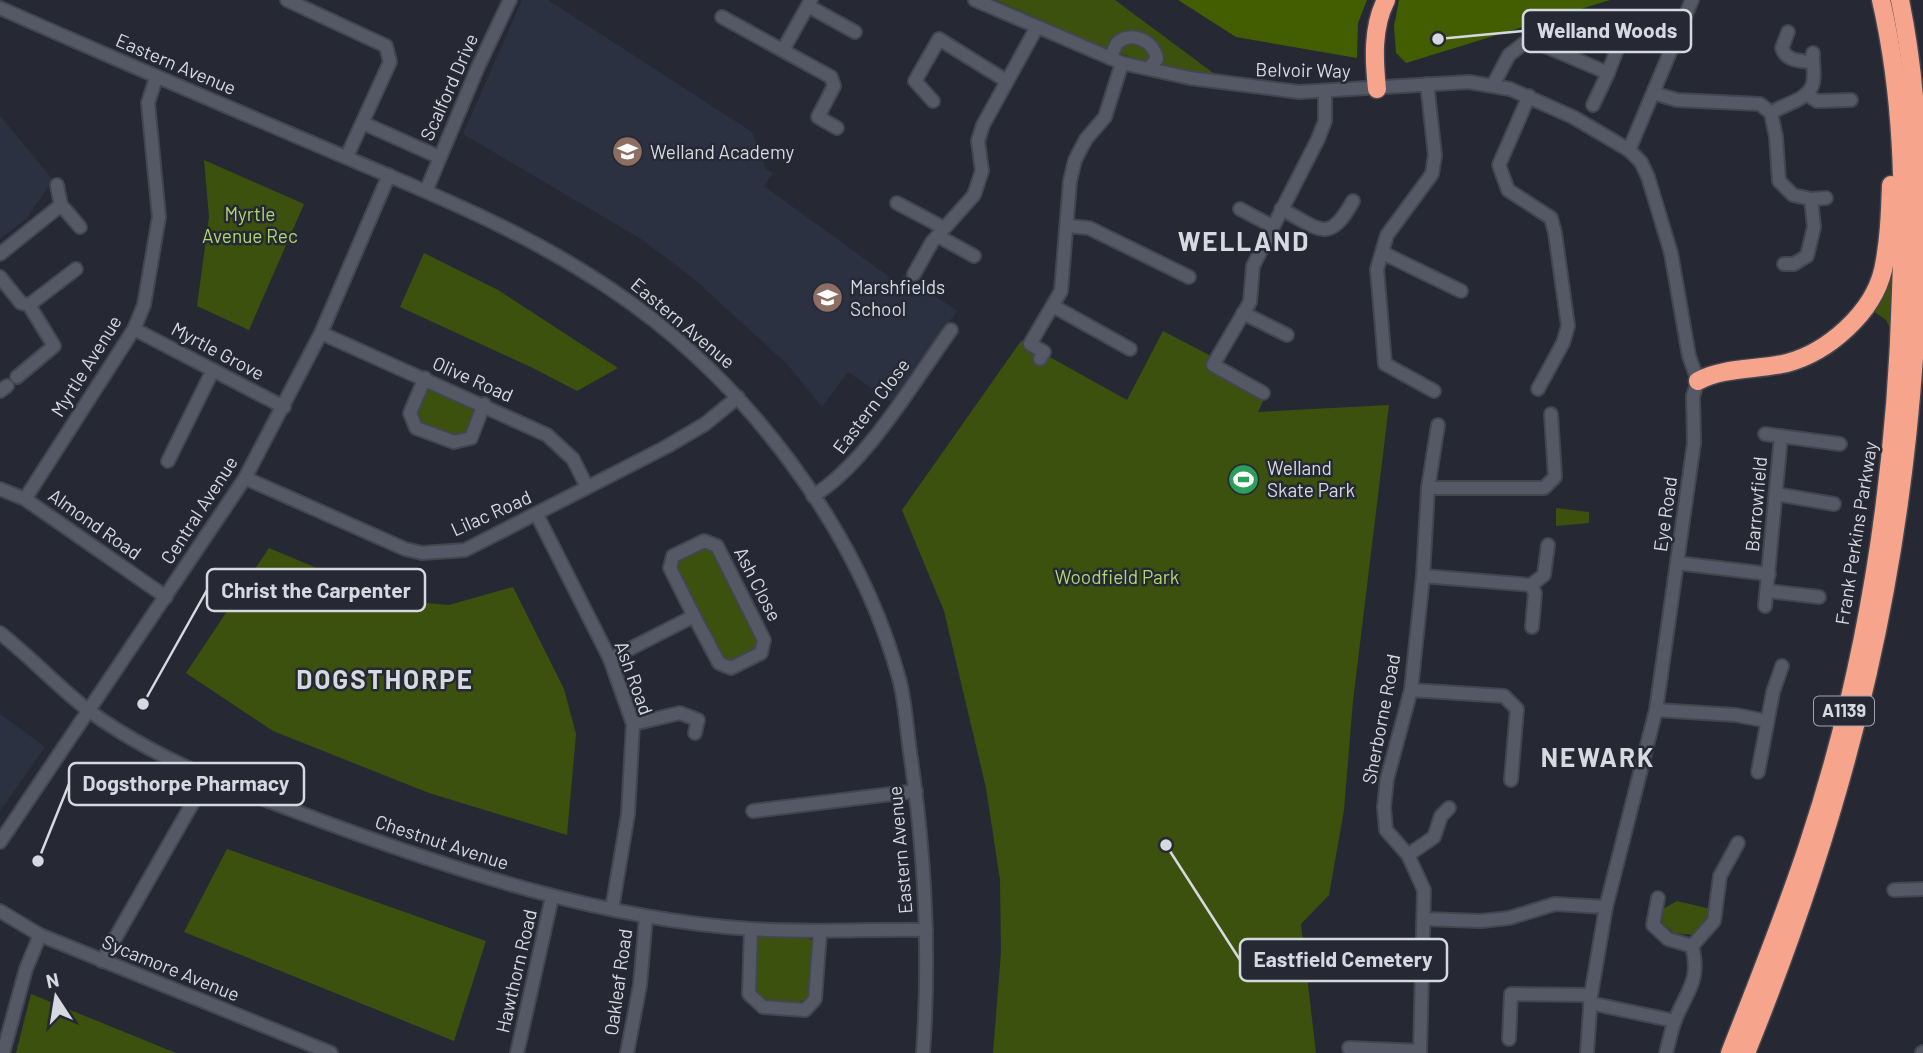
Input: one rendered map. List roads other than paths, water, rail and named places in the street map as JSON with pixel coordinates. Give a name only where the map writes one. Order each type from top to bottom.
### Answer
[{"type":"highway","points":[[1377,89],[1375,44],[1380,11],[1386,0]]},
{"type":"highway","name":"Frank Perkins Parkway","points":[[1730,1053],[1809,844],[1834,755],[1863,631],[1882,525],[1899,355],[1903,212],[1899,123],[1881,0]]},
{"type":"highway","name":"Frank Perkins Parkway","points":[[1746,1053],[1789,947],[1827,834],[1872,661],[1897,532],[1915,358],[1919,211],[1916,109],[1900,0]]},
{"type":"highway","points":[[1698,381],[1788,362],[1810,354],[1834,338],[1868,303],[1883,273],[1890,227],[1892,148],[1899,123]]},
{"type":"street","points":[[287,0],[386,46],[390,62],[347,156]]},
{"type":"street","name":"Scalford Drive","points":[[425,191],[478,66],[510,0]]},
{"type":"street","name":"Belvoir Way","points":[[975,0],[1116,61],[1190,78],[1272,91],[1325,92],[1454,81],[1493,85],[1529,96],[1629,150]]},
{"type":"street","points":[[1629,150],[1692,0]]},
{"type":"street","points":[[783,50],[809,3],[855,32]]},
{"type":"street","name":"Eastern Avenue","points":[[0,8],[156,78],[347,156],[489,219],[612,290],[706,363],[737,397],[813,496],[871,596],[900,684],[916,791],[926,930],[927,996],[923,1053]]},
{"type":"street","points":[[722,17],[831,77],[834,86],[818,117],[837,128]]},
{"type":"street","points":[[1592,105],[1619,44],[1612,17]]},
{"type":"street","points":[[914,274],[941,232],[974,195],[982,171],[979,136],[1005,80],[1038,27]]},
{"type":"street","points":[[1771,113],[1783,104],[1806,94],[1813,85],[1813,57],[1795,60],[1783,53],[1782,48],[1788,32]]},
{"type":"street","points":[[1040,359],[1044,352],[1030,344],[1061,291],[1074,160],[1086,139],[1105,117],[1117,43],[1131,37],[1149,43],[1155,49],[1157,59],[1149,68]]},
{"type":"street","points":[[933,101],[915,81],[939,39],[1005,80]]},
{"type":"street","points":[[1493,85],[1509,55],[1523,44],[1540,44],[1608,73]]},
{"type":"street","name":"Myrtle Avenue","points":[[25,499],[134,329],[144,305],[159,217],[148,103],[156,78]]},
{"type":"street","points":[[1427,84],[1435,155],[1432,174],[1391,228],[1377,269],[1377,296],[1385,364],[1434,391]]},
{"type":"street","points":[[1263,393],[1213,365],[1250,302],[1253,266],[1325,121],[1325,92]]},
{"type":"street","points":[[1653,93],[1677,100],[1760,104],[1771,113],[1776,136],[1779,181],[1793,195],[1811,199],[1826,198]]},
{"type":"street","points":[[1806,94],[1816,101],[1851,100]]},
{"type":"street","points":[[1529,96],[1499,165],[1508,190],[1551,218],[1555,233],[1568,326],[1563,343],[1538,388]]},
{"type":"street","points":[[362,123],[439,157]]},
{"type":"street","name":"Eye Road","points":[[1587,1053],[1591,999],[1606,907],[1656,710],[1694,443],[1693,396],[1698,381],[1689,356],[1671,253],[1656,197],[1641,162],[1629,150]]},
{"type":"street","name":"Central Avenue","points":[[0,842],[245,478],[285,407],[321,333],[389,176]]},
{"type":"street","points":[[57,185],[61,205],[79,227]]},
{"type":"street","points":[[1791,268],[1807,256],[1814,227],[1811,199]]},
{"type":"street","points":[[1281,209],[1323,230],[1334,229],[1341,223],[1353,201]]},
{"type":"street","points":[[897,203],[974,256]]},
{"type":"street","points":[[0,254],[61,205]]},
{"type":"street","points":[[1240,209],[1272,226]]},
{"type":"street","points":[[1068,226],[1089,228],[1189,277]]},
{"type":"street","points":[[1383,253],[1461,291]]},
{"type":"street","points":[[29,305],[76,269]]},
{"type":"street","points":[[0,277],[21,303],[29,305],[54,346],[8,385]]},
{"type":"street","points":[[1053,306],[1130,349]]},
{"type":"street","points":[[1244,313],[1287,335]]},
{"type":"street","name":"Myrtle Grove","points":[[134,329],[285,407]]},
{"type":"street","name":"Eastern Close","points":[[813,496],[835,482],[864,449],[951,330]]},
{"type":"street","name":"Olive Road","points":[[321,333],[484,404],[553,440],[573,458],[587,487]]},
{"type":"street","points":[[168,461],[213,370]]},
{"type":"street","points":[[425,379],[410,413],[416,428],[454,443],[471,438],[484,404]]},
{"type":"street","name":"Lilac Road","points":[[245,478],[405,549],[422,553],[466,550],[666,447],[705,424],[737,397]]},
{"type":"street","points":[[1427,488],[1544,488],[1551,485],[1555,477],[1551,414]]},
{"type":"street","name":"Sherborne Road","points":[[1420,1052],[1424,890],[1408,855],[1386,830],[1384,807],[1387,779],[1411,690],[1423,576],[1427,488],[1438,425]]},
{"type":"street","points":[[1765,434],[1840,444]]},
{"type":"street","name":"Barrowfield","points":[[1765,606],[1781,436]]},
{"type":"street","name":"Almond Road","points":[[0,489],[25,499],[166,597]]},
{"type":"street","points":[[1776,494],[1834,504]]},
{"type":"street","name":"Ash Road","points":[[537,515],[610,659],[633,724],[628,814],[612,909]]},
{"type":"street","name":"Ash Close","points":[[704,541],[717,546],[764,640],[761,653],[732,668],[719,663],[694,616],[670,568],[673,556],[704,541]]},
{"type":"street","points":[[1423,576],[1531,585],[1544,575],[1548,545]]},
{"type":"street","name":"Barrowfield","points":[[1677,563],[1769,574]]},
{"type":"street","points":[[1531,585],[1535,593],[1532,627]]},
{"type":"street","points":[[1767,591],[1819,597]]},
{"type":"street","points":[[610,659],[694,616]]},
{"type":"street","name":"Chestnut Avenue","points":[[0,633],[35,660],[90,712],[207,778],[441,866],[552,897],[646,917],[751,929],[820,932],[926,930]]},
{"type":"street","points":[[1758,772],[1767,721],[1782,666]]},
{"type":"street","points":[[1411,690],[1504,696],[1517,709],[1511,780]]},
{"type":"street","points":[[1656,710],[1736,715],[1767,721]]},
{"type":"street","points":[[633,724],[680,713],[698,720],[695,733]]},
{"type":"street","points":[[102,961],[207,778]]},
{"type":"street","points":[[753,811],[916,791]]},
{"type":"street","points":[[1408,855],[1434,837],[1441,816],[1449,807]]},
{"type":"street","points":[[1666,1053],[1675,1021],[1695,979],[1692,946],[1714,921],[1720,876],[1738,843]]},
{"type":"street","points":[[1894,890],[1923,889]]},
{"type":"street","name":"Hawthorn Road","points":[[517,1053],[552,897]]},
{"type":"street","points":[[1653,925],[1658,898]]},
{"type":"street","points":[[1424,919],[1481,921],[1509,918],[1555,904],[1606,907]]},
{"type":"street","name":"Sycamore Avenue","points":[[0,911],[40,935],[331,1053]]},
{"type":"street","name":"Oakleaf Road","points":[[627,1053],[635,1018],[646,917]]},
{"type":"street","points":[[1653,925],[1668,939],[1692,946]]},
{"type":"street","points":[[1638,929],[1653,925]]},
{"type":"street","points":[[751,929],[749,994],[763,1007],[805,1010],[816,999],[820,932]]},
{"type":"street","points":[[3,1053],[26,969],[40,935]]},
{"type":"street","points":[[1352,951],[1424,951]]},
{"type":"street","points":[[1508,1039],[1511,994],[1591,999],[1675,1021]]},
{"type":"street","points":[[1349,1048],[1420,1052]]},
{"type":"place","name":"Welland Woods","points":[[1438,39]]},
{"type":"place","name":"Welland Academy","points":[[627,152]]},
{"type":"place","name":"Marshfields School","points":[[827,298]]},
{"type":"place","name":"Welland Skate Park","points":[[1244,479]]},
{"type":"place","name":"Christ the Carpenter","points":[[143,704]]},
{"type":"place","name":"Eastfield Cemetery","points":[[1166,845]]},
{"type":"place","name":"Dogsthorpe Pharmacy","points":[[38,861]]},
{"type":"district","name":"WELLAND","points":[[1244,242]]},
{"type":"district","name":"DOGSTHORPE","points":[[385,680]]},
{"type":"district","name":"NEWARK","points":[[1598,758]]},
{"type":"park label","name":"Myrtle Avenue Rec","points":[[250,225]]},
{"type":"park label","name":"Woodfield Park","points":[[1117,577]]}]
